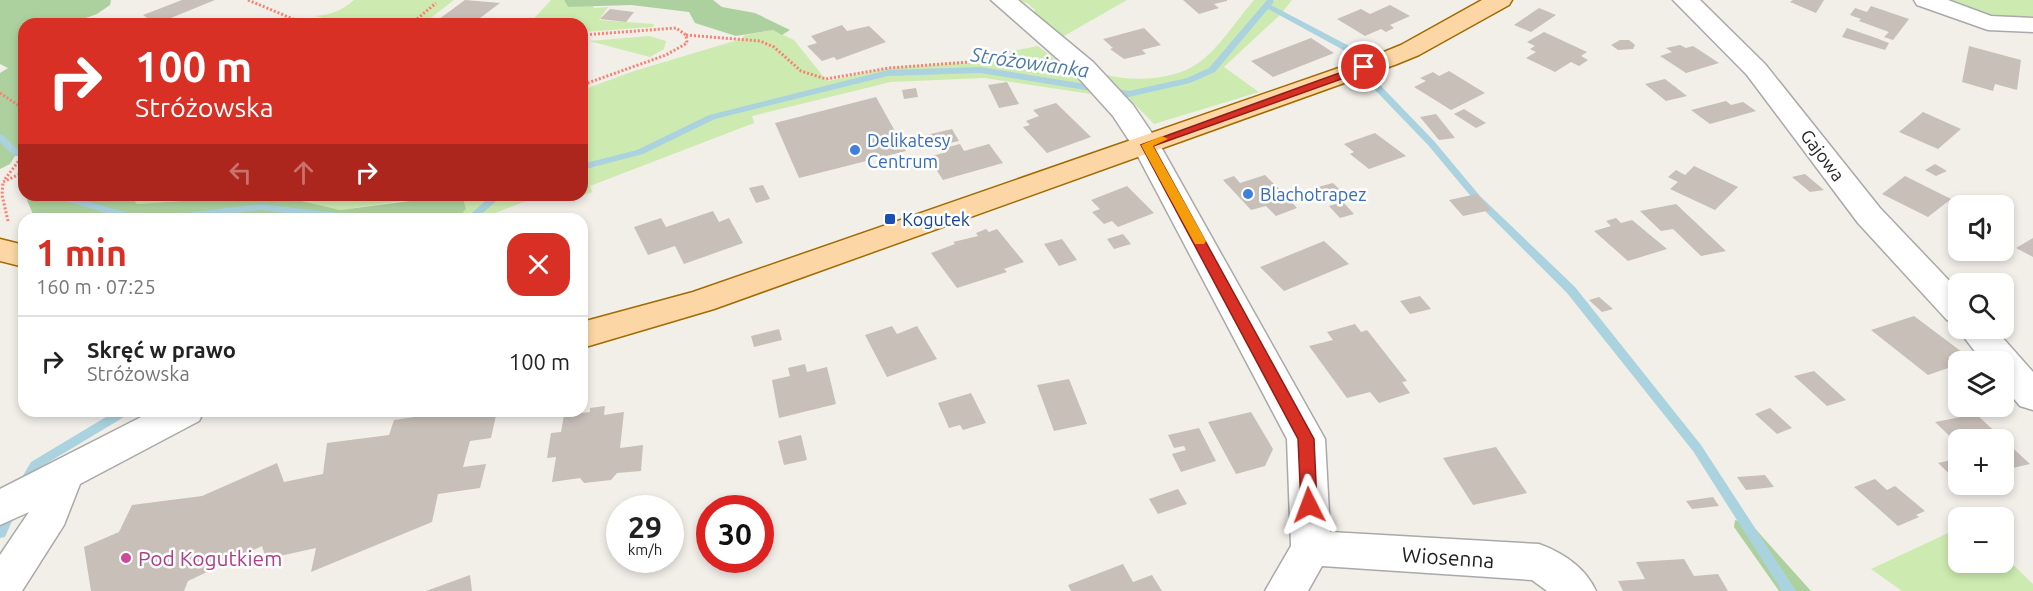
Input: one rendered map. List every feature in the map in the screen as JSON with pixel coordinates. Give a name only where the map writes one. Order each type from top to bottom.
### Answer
[{"type":"main road","points":[[588,333],[693,304],[1388,59],[1410,50],[1500,0]]},
{"type":"main road","points":[[4,236],[18,250]]},
{"type":"street","points":[[1004,0],[1084,68],[1123,111],[1146,145],[1306,439],[1311,548],[1286,591]]},
{"type":"street","name":"Gajowa","points":[[1685,0],[1731,40],[1787,107],[1858,201],[1948,300]]},
{"type":"street","points":[[1926,0],[1989,23],[2033,47]]},
{"type":"street","points":[[1989,23],[2033,25]]},
{"type":"street","points":[[1984,339],[2033,396]]},
{"type":"street","points":[[0,508],[175,417]]},
{"type":"street","points":[[0,590],[50,513],[50,482]]},
{"type":"street","name":"Wiosenna","points":[[1311,548],[1539,562],[1555,572],[1575,591]]},
{"type":"path","points":[[248,0],[291,18]]},
{"type":"path","points":[[418,18],[436,3]]},
{"type":"path","points":[[588,35],[676,28],[686,36],[760,41],[774,47],[801,71],[826,79],[889,68],[982,61],[994,52]]},
{"type":"path","points":[[588,83],[666,55],[687,43],[686,36]]},
{"type":"path","points":[[0,93],[18,106]]},
{"type":"path","points":[[4,236],[3,182],[18,163]]},
{"type":"path","points":[[3,182],[18,175]]},
{"type":"green space","points":[[0,0],[111,0],[110,5],[86,18],[18,18],[18,151],[10,164],[0,169],[0,73],[8,68],[0,64]]},
{"type":"green space","points":[[354,0],[454,0],[431,18],[323,18],[315,16],[345,7]]},
{"type":"green space","points":[[551,0],[564,0],[568,7],[593,5],[594,8],[608,7],[599,20],[654,24],[653,27],[588,32],[588,18],[534,18]]},
{"type":"green space","points":[[564,0],[713,0],[722,7],[755,13],[790,30],[782,35],[773,30],[736,36],[695,23],[689,12],[631,5],[568,7]]},
{"type":"green space","points":[[1014,0],[1127,0],[1064,36],[1057,37],[1032,17],[1035,10],[1027,3]]},
{"type":"green space","points":[[1254,0],[1292,0],[1281,14],[1224,67],[1259,92],[1154,124],[1106,75],[1155,78],[1168,76],[1191,67],[1215,48]]},
{"type":"green space","points":[[1934,0],[2033,0],[2033,21],[1987,17]]},
{"type":"green space","points":[[773,30],[794,40],[827,81],[889,68],[980,62],[980,57],[1038,46],[1074,74],[1091,94],[984,78],[891,82],[752,116],[754,123],[590,186],[592,192],[588,194],[588,88],[634,71],[741,39],[745,35]]},
{"type":"green space","points":[[649,36],[666,41],[664,49],[650,57],[589,41]]},
{"type":"green space","points":[[27,201],[134,201],[137,204],[182,201],[301,201],[340,210],[410,201],[464,201],[466,209],[462,213],[32,213]]},
{"type":"green space","points":[[134,201],[181,201],[136,204]]},
{"type":"green space","points":[[286,201],[401,201],[340,210]]},
{"type":"green space","points":[[414,201],[526,201],[495,213],[462,213],[466,209]]},
{"type":"green space","points":[[1735,520],[1751,524],[1811,591],[1779,591],[1734,527]]},
{"type":"green space","points":[[1948,533],[1948,573],[2014,573],[2014,566],[2033,584],[2033,591],[1902,591],[1871,569]]},
{"type":"building","points":[[182,0],[215,0],[171,18],[147,18],[143,15]]},
{"type":"building","points":[[465,0],[500,3],[480,18],[440,18]]},
{"type":"building","points":[[1183,0],[1227,1],[1214,4],[1219,8],[1199,14]]},
{"type":"building","points":[[1793,0],[1824,0],[1816,13],[1790,2]]},
{"type":"building","points":[[1390,5],[1410,16],[1390,25],[1394,28],[1386,32],[1381,29],[1365,36],[1337,19],[1361,9],[1370,14]]},
{"type":"building","points":[[1871,6],[1909,19],[1893,40],[1884,37],[1889,32],[1859,21],[1861,19],[1850,15],[1855,8],[1867,12]]},
{"type":"building","points":[[1539,8],[1556,15],[1531,32],[1514,25]]},
{"type":"building","points":[[610,9],[634,12],[626,22],[600,19]]},
{"type":"building","points":[[842,25],[847,31],[869,26],[886,42],[837,60],[834,57],[822,61],[807,46],[817,43],[811,36]]},
{"type":"building","points":[[1144,28],[1161,45],[1142,50],[1146,54],[1124,59],[1110,49],[1113,48],[1103,39]]},
{"type":"building","points":[[1847,28],[1889,43],[1885,50],[1842,37]]},
{"type":"building","points":[[1544,32],[1587,52],[1581,56],[1588,60],[1579,66],[1571,62],[1555,72],[1526,58],[1536,52],[1530,49],[1535,46],[1527,42]]},
{"type":"building","points":[[1311,38],[1334,53],[1273,77],[1251,61]]},
{"type":"building","points":[[1620,40],[1629,40],[1635,45],[1633,49],[1618,50],[1611,45]]},
{"type":"building","points":[[1680,45],[1686,48],[1693,46],[1719,63],[1686,73],[1660,56],[1672,52],[1666,48]]},
{"type":"building","points":[[1969,46],[2021,60],[2017,90],[1995,84],[1993,91],[1962,82]]},
{"type":"building","points":[[1449,71],[1485,93],[1451,110],[1414,87],[1426,81],[1420,78],[1433,72],[1439,76]]},
{"type":"building","points":[[1665,79],[1687,96],[1666,101],[1645,84]]},
{"type":"building","points":[[1007,82],[1019,104],[999,108],[988,85]]},
{"type":"building","points":[[916,88],[918,97],[904,99],[902,90]]},
{"type":"building","points":[[876,97],[906,151],[799,178],[775,123]]},
{"type":"building","points":[[1726,101],[1731,105],[1743,102],[1756,111],[1710,124],[1691,110]]},
{"type":"building","points":[[1056,103],[1091,137],[1047,153],[1023,127],[1030,125],[1026,121],[1039,116],[1033,110]]},
{"type":"building","points":[[1464,109],[1486,123],[1476,128],[1454,114]]},
{"type":"building","points":[[1923,112],[1961,129],[1938,149],[1899,132]]},
{"type":"building","points":[[1436,114],[1455,138],[1439,140],[1420,117]]},
{"type":"building","points":[[952,129],[959,141],[928,148],[922,136]]},
{"type":"building","points":[[1375,133],[1406,156],[1369,169],[1350,154],[1354,152],[1344,144]]},
{"type":"building","points":[[960,144],[964,151],[989,144],[1003,163],[943,180],[928,157],[947,152],[945,148]]},
{"type":"building","points":[[1935,164],[1947,171],[1936,176],[1925,170]]},
{"type":"building","points":[[1694,166],[1738,187],[1715,210],[1670,189],[1678,182],[1668,177],[1676,170],[1685,175]]},
{"type":"building","points":[[1805,174],[1824,190],[1810,192],[1792,177]]},
{"type":"building","points":[[1265,175],[1297,208],[1276,216],[1266,206],[1251,210],[1223,180],[1234,176],[1240,183]]},
{"type":"building","points":[[1905,176],[1948,198],[1948,201],[1928,217],[1882,194]]},
{"type":"building","points":[[1333,183],[1345,195],[1330,199],[1318,187]]},
{"type":"building","points":[[763,185],[770,199],[756,203],[749,188]]},
{"type":"building","points":[[1127,186],[1154,213],[1118,227],[1112,221],[1104,224],[1092,212],[1100,209],[1091,200]]},
{"type":"building","points":[[1477,194],[1491,210],[1463,216],[1449,200]]},
{"type":"building","points":[[1343,202],[1354,214],[1340,218],[1329,206]]},
{"type":"building","points":[[1676,204],[1726,251],[1701,256],[1673,229],[1661,231],[1640,211]]},
{"type":"building","points":[[713,211],[719,222],[729,218],[743,243],[684,264],[675,246],[648,255],[634,227],[661,218],[666,227]]},
{"type":"building","points":[[1616,218],[1621,223],[1632,220],[1667,249],[1628,261],[1594,231],[1611,226],[1606,221]]},
{"type":"building","points":[[986,229],[989,232],[997,229],[1024,262],[1004,269],[1007,272],[957,288],[931,253],[955,244],[953,242],[978,236],[976,233]]},
{"type":"building","points":[[1123,234],[1131,244],[1114,249],[1107,239]]},
{"type":"building","points":[[2033,238],[2033,257],[2016,248]]},
{"type":"building","points":[[1062,239],[1077,260],[1059,266],[1044,244]]},
{"type":"building","points":[[1324,241],[1349,264],[1284,291],[1260,267]]},
{"type":"building","points":[[1420,296],[1431,309],[1410,314],[1400,301]]},
{"type":"building","points":[[1599,297],[1613,309],[1602,312],[1589,300]]},
{"type":"building","points":[[1914,316],[1961,351],[1948,351],[1948,368],[1928,375],[1871,330]]},
{"type":"building","points":[[1355,324],[1361,332],[1367,330],[1407,381],[1402,382],[1410,393],[1379,403],[1370,392],[1347,398],[1309,346],[1333,340],[1327,332]]},
{"type":"building","points":[[892,326],[897,334],[917,326],[937,359],[887,377],[865,335]]},
{"type":"building","points":[[779,329],[782,340],[754,347],[751,336]]},
{"type":"building","points":[[805,364],[807,372],[827,367],[836,404],[779,418],[772,380],[790,376],[788,368]]},
{"type":"building","points":[[1814,371],[1846,400],[1827,406],[1794,376]]},
{"type":"building","points":[[1069,379],[1087,424],[1054,431],[1037,385]]},
{"type":"building","points":[[971,393],[986,423],[963,430],[960,425],[949,428],[938,403]]},
{"type":"building","points":[[605,406],[604,415],[624,412],[620,448],[643,445],[641,471],[617,473],[611,480],[584,483],[580,478],[552,482],[556,457],[547,458],[551,433],[561,432],[564,417],[588,417],[590,408]]},
{"type":"building","points":[[1770,408],[1792,428],[1777,434],[1755,414]]},
{"type":"building","points":[[1251,412],[1273,449],[1265,466],[1236,474],[1208,422]]},
{"type":"building","points":[[414,417],[496,417],[491,438],[470,441],[463,467],[486,464],[480,488],[438,494],[432,522],[311,572],[316,548],[266,559],[262,546],[188,581],[184,591],[91,591],[84,547],[119,532],[132,505],[202,496],[277,463],[284,482],[323,474],[327,443],[389,435],[394,420]]},
{"type":"building","points":[[1961,417],[1979,417],[1992,429],[1948,429],[1948,434],[1935,422]]},
{"type":"building","points":[[1199,428],[1216,461],[1181,472],[1172,454],[1186,450],[1184,446],[1174,448],[1168,435]]},
{"type":"building","points":[[801,435],[807,460],[784,465],[778,441]]},
{"type":"building","points":[[1496,447],[1527,493],[1473,505],[1443,458]]},
{"type":"building","points":[[2014,449],[2030,464],[2014,468]]},
{"type":"building","points":[[1948,461],[1948,473],[1938,463]]},
{"type":"building","points":[[1765,475],[1774,487],[1746,490],[1737,477]]},
{"type":"building","points":[[1875,479],[1887,490],[1895,486],[1925,511],[1916,515],[1919,517],[1898,526],[1854,487]]},
{"type":"building","points":[[1178,489],[1187,504],[1158,514],[1149,499]]},
{"type":"building","points":[[1713,497],[1719,506],[1692,509],[1686,501]]},
{"type":"building","points":[[1684,559],[1694,576],[1718,574],[1728,591],[1623,591],[1618,581],[1645,579],[1636,562]]},
{"type":"building","points":[[1123,564],[1133,582],[1152,575],[1162,591],[1071,591],[1068,585]]},
{"type":"building","points":[[470,575],[472,591],[426,591]]},
{"type":"waterway","name":"Stróżowianka","points":[[588,165],[640,152],[712,117],[888,73],[980,70],[1129,94],[1190,80],[1212,70],[1270,2]]},
{"type":"waterway","points":[[1267,6],[1350,50],[1378,88],[1431,143],[1477,198],[1571,290],[1697,448],[1789,591]]},
{"type":"waterway","points":[[0,137],[17,154]]},
{"type":"waterway","points":[[76,201],[117,213]]},
{"type":"waterway","name":"Stróżowianka","points":[[477,213],[491,201]]},
{"type":"waterway","points":[[211,213],[261,207],[312,213]]},
{"type":"waterway","name":"Stróżowianka","points":[[24,484],[35,465],[115,417]]},
{"type":"waterway","name":"Stróżowianka","points":[[0,533],[10,512]]},
{"type":"slow traffic","points":[[1162,139],[1146,145],[1200,241]]},
{"type":"place","name":"Delikatesy Centrum","points":[[855,150]]},
{"type":"place","name":"Blachotrapez","points":[[1248,194]]},
{"type":"place","name":"Kogutek","points":[[890,219]]},
{"type":"place","name":"Pod Kogutkiem","points":[[126,558]]},
{"type":"route","points":[[1309,505],[1306,439],[1256,343],[1146,145],[1364,67]]}]
